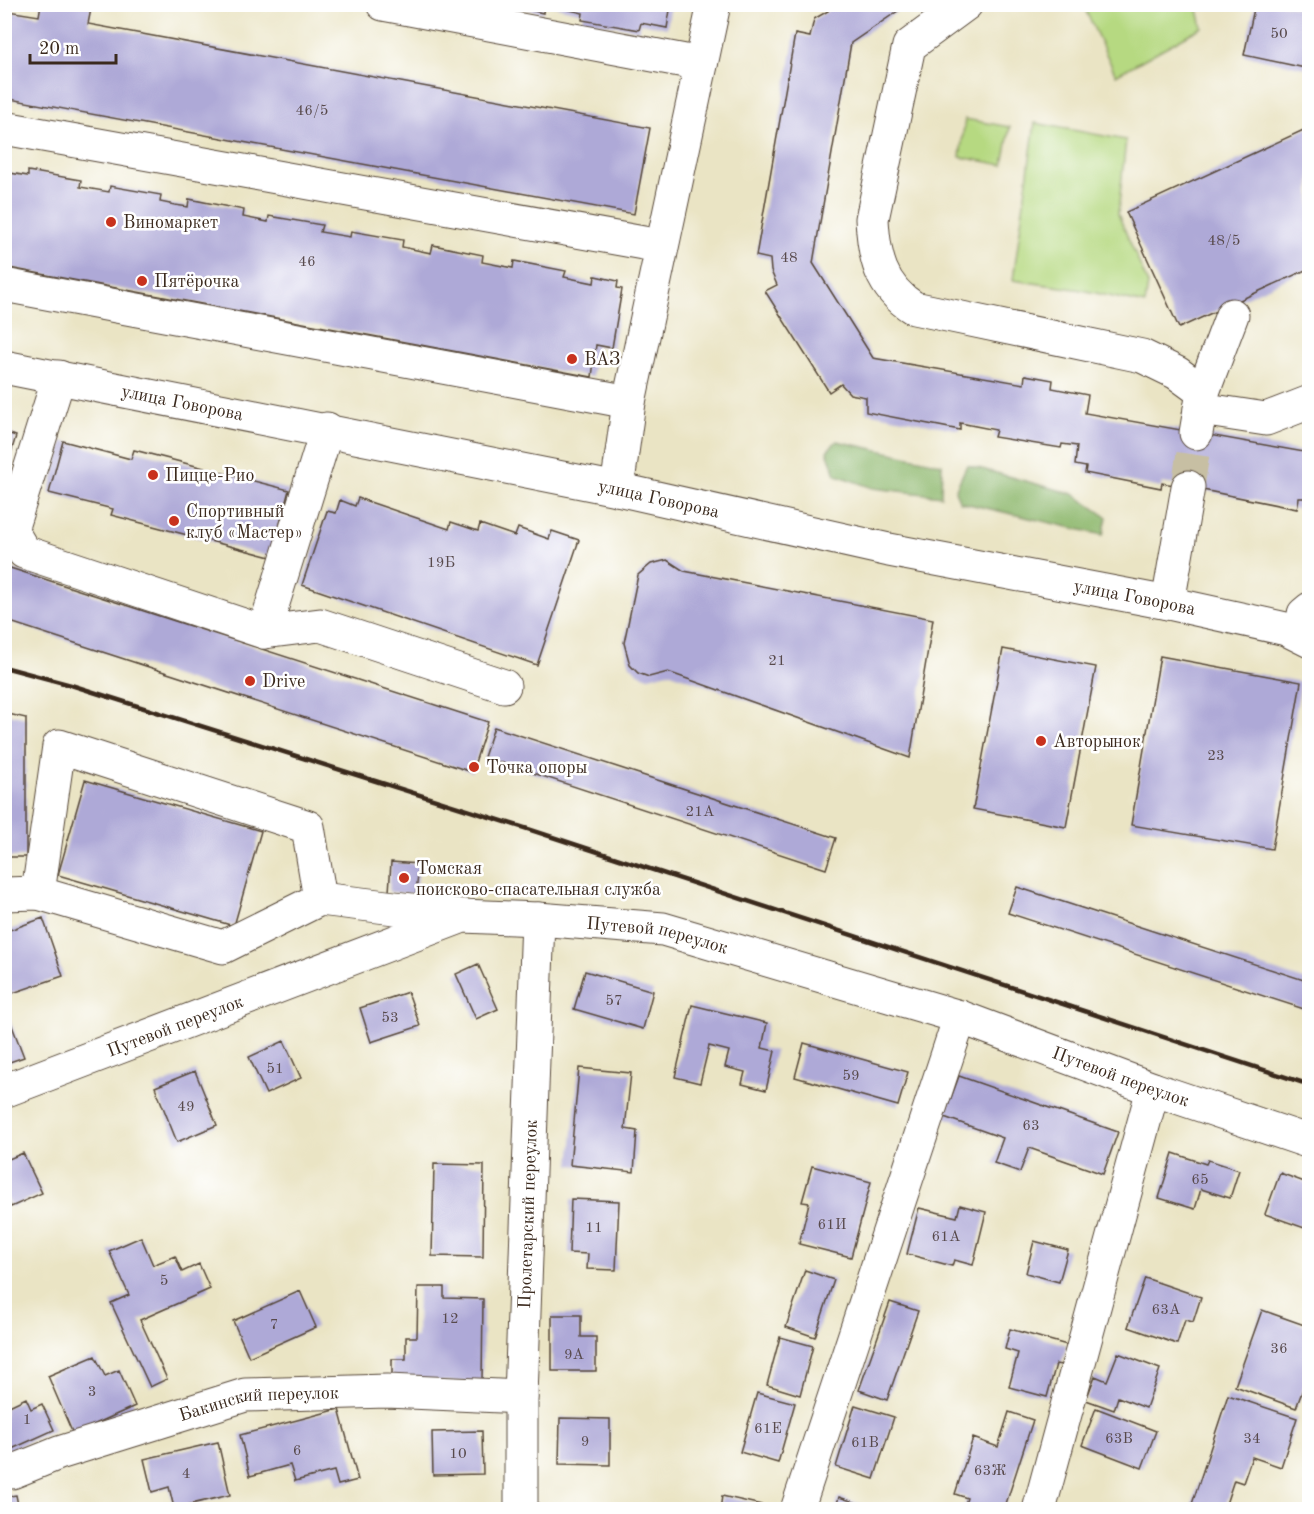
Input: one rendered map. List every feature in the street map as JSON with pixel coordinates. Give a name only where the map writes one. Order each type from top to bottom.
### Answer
[{"type":"street","points":[[383,4],[701,64]]},
{"type":"street","points":[[617,489],[629,402],[660,246],[714,4]]},
{"type":"street","points":[[966,4],[909,46],[872,219],[873,247],[879,269],[900,300],[914,308],[1142,356],[1176,373],[1199,411]]},
{"type":"street","points":[[4,128],[660,246]]},
{"type":"street","points":[[4,285],[629,402]]},
{"type":"street","points":[[1199,411],[1232,315]]},
{"type":"street","name":"улица Говорова","points":[[4,367],[327,429],[617,489],[889,550],[1168,603],[1286,629],[1308,621]]},
{"type":"street","points":[[59,377],[8,529],[24,552],[264,632],[320,625],[504,686]]},
{"type":"street","points":[[1199,411],[1266,419],[1310,402]]},
{"type":"street","points":[[264,632],[327,429]]},
{"type":"street","points":[[1168,603],[1188,487]]},
{"type":"street","points":[[38,893],[59,746],[308,827],[320,899]]},
{"type":"street","points":[[4,894],[38,893],[223,948],[320,899],[463,916]]},
{"type":"street","name":"Путевой переулок","points":[[4,1090],[463,916],[538,919],[663,929],[960,1017],[1153,1089],[1310,1142]]},
{"type":"street","name":"Пролетарский переулок","points":[[521,1509],[521,1397],[538,919]]},
{"type":"street","points":[[797,1509],[960,1017]]},
{"type":"street","points":[[1039,1509],[1153,1089]]},
{"type":"street","name":"Бакинский переулок","points":[[4,1472],[12,1472],[59,1453],[245,1395],[387,1391],[521,1397]]},
{"type":"green space","points":[[1083,5],[1197,5],[1202,27],[1116,75]]},
{"type":"green space","points":[[965,119],[1010,127],[1003,165],[960,157]]},
{"type":"green space","points":[[1035,123],[1126,140],[1118,214],[1148,284],[1145,304],[1082,290],[1013,280]]},
{"type":"green space","points":[[837,441],[942,464],[941,496],[873,488],[836,475],[827,451]]},
{"type":"green space","points":[[967,465],[1073,494],[1107,517],[1103,535],[960,502],[955,491]]},
{"type":"building","points":[[41,4],[92,4],[88,24],[650,128],[634,214],[4,98],[4,30],[8,11],[39,16]]},
{"type":"building","points":[[503,4],[544,4],[543,13]]},
{"type":"building","points":[[544,4],[671,4],[667,28],[641,23],[639,30],[582,20],[583,13]]},
{"type":"building","points":[[824,4],[908,4],[851,43],[813,263],[873,358],[1024,384],[1025,375],[1053,380],[1052,388],[1088,395],[1085,413],[1304,452],[1310,449],[1310,498],[1299,498],[1297,509],[1188,487],[1162,483],[1161,488],[1085,473],[1086,467],[1075,465],[1077,446],[1062,444],[1061,448],[994,437],[996,430],[960,423],[960,430],[866,412],[866,397],[850,394],[841,384],[829,392],[765,291],[777,285],[771,271],[770,259],[756,256],[795,34],[810,37],[814,19],[828,11]]},
{"type":"building","points":[[1255,4],[1280,4],[1310,10],[1310,69],[1244,55]]},
{"type":"building","points":[[1310,127],[1310,268],[1179,328],[1126,212]]},
{"type":"building","points":[[28,171],[81,180],[80,187],[109,192],[110,186],[161,195],[160,202],[175,205],[188,207],[189,199],[244,210],[243,217],[268,222],[269,216],[322,225],[320,232],[350,237],[351,231],[403,240],[402,247],[431,253],[433,245],[483,255],[482,262],[513,268],[514,261],[566,271],[564,277],[594,283],[595,276],[618,281],[617,288],[622,289],[612,348],[596,345],[592,377],[4,267],[4,172],[28,176]]},
{"type":"building","points":[[4,432],[16,436],[7,466],[4,466]]},
{"type":"building","points":[[63,441],[131,459],[134,450],[289,490],[271,557],[111,515],[113,509],[49,493]]},
{"type":"building","points":[[358,498],[449,529],[451,522],[478,531],[480,524],[515,536],[518,528],[549,539],[552,531],[579,540],[537,665],[302,585],[327,511],[336,513],[340,500],[355,506]]},
{"type":"building","points":[[667,560],[684,571],[933,619],[910,758],[668,672],[649,677],[638,673],[630,665],[624,643],[638,575],[651,564]]},
{"type":"building","points":[[4,566],[488,722],[472,772],[4,620]]},
{"type":"building","points":[[1003,649],[1096,667],[1066,827],[973,809]]},
{"type":"building","points":[[1160,656],[1301,682],[1272,849],[1131,825]]},
{"type":"building","points":[[4,713],[26,718],[26,857],[4,857]]},
{"type":"building","points":[[494,727],[836,838],[826,869],[484,757]]},
{"type":"building","points":[[85,780],[261,831],[234,926],[58,875]]},
{"type":"building","name":"Томская поисково-спасательная служба","points":[[391,862],[419,864],[416,894],[389,892]]},
{"type":"building","points":[[1017,887],[1310,982],[1310,1011],[1008,913]]},
{"type":"building","points":[[43,918],[63,976],[4,996],[4,932]]},
{"type":"building","points":[[478,964],[498,1009],[476,1019],[456,974]]},
{"type":"building","points":[[585,971],[653,991],[643,1029],[574,1009]]},
{"type":"building","points":[[408,992],[420,1026],[371,1042],[360,1008]]},
{"type":"building","points":[[4,1005],[24,1057],[4,1064]]},
{"type":"building","points":[[692,1005],[767,1023],[762,1048],[775,1051],[766,1090],[742,1084],[745,1072],[725,1067],[729,1051],[709,1046],[700,1083],[675,1077]]},
{"type":"building","points":[[284,1041],[301,1078],[266,1094],[249,1057]]},
{"type":"building","points":[[804,1043],[908,1072],[898,1106],[795,1077]]},
{"type":"building","points":[[579,1068],[631,1073],[625,1129],[637,1131],[634,1172],[570,1165]]},
{"type":"building","points":[[195,1071],[217,1125],[177,1142],[155,1087]]},
{"type":"building","points":[[959,1076],[1118,1132],[1103,1174],[1029,1148],[1020,1172],[994,1163],[1003,1138],[944,1117]]},
{"type":"building","points":[[23,1153],[42,1193],[11,1207],[4,1193],[4,1161]]},
{"type":"building","points":[[1173,1153],[1206,1164],[1208,1160],[1239,1170],[1230,1198],[1201,1189],[1195,1209],[1159,1198]]},
{"type":"building","points":[[434,1164],[484,1165],[483,1257],[432,1256]]},
{"type":"building","points":[[812,1166],[871,1182],[851,1257],[799,1244],[809,1203],[802,1202]]},
{"type":"building","points":[[1280,1173],[1310,1184],[1310,1230],[1265,1214]]},
{"type":"building","points":[[571,1199],[619,1201],[616,1270],[587,1269],[588,1254],[569,1253]]},
{"type":"building","points":[[960,1205],[986,1212],[973,1265],[954,1260],[952,1266],[907,1254],[919,1208],[957,1217]]},
{"type":"building","points":[[141,1237],[153,1265],[175,1256],[182,1272],[199,1264],[210,1289],[140,1320],[167,1379],[150,1387],[111,1303],[129,1295],[109,1251]]},
{"type":"building","points":[[1034,1241],[1068,1250],[1059,1282],[1026,1273]]},
{"type":"building","points":[[805,1270],[834,1280],[815,1337],[786,1327]]},
{"type":"building","points":[[1145,1278],[1201,1297],[1193,1322],[1185,1320],[1177,1344],[1128,1327]]},
{"type":"building","points":[[418,1287],[444,1287],[444,1298],[483,1299],[482,1382],[392,1381],[392,1359],[406,1359],[406,1337],[417,1337]]},
{"type":"building","points":[[300,1291],[316,1327],[249,1357],[233,1321]]},
{"type":"building","points":[[890,1302],[918,1311],[887,1400],[859,1390]]},
{"type":"building","points":[[1262,1310],[1310,1327],[1310,1370],[1296,1408],[1235,1386]]},
{"type":"building","points":[[552,1315],[581,1315],[581,1337],[596,1337],[596,1371],[552,1371]]},
{"type":"building","points":[[1010,1329],[1067,1345],[1061,1365],[1056,1364],[1047,1397],[1009,1387],[1018,1353],[1005,1349]]},
{"type":"building","points":[[780,1337],[813,1346],[800,1395],[767,1385]]},
{"type":"building","points":[[1118,1353],[1160,1369],[1146,1408],[1118,1397],[1114,1410],[1086,1400],[1095,1376],[1107,1381]]},
{"type":"building","points":[[95,1356],[105,1376],[119,1370],[135,1406],[73,1434],[48,1376]]},
{"type":"building","points":[[757,1393],[795,1403],[778,1463],[740,1452]]},
{"type":"building","points":[[1228,1395],[1297,1418],[1281,1467],[1252,1457],[1243,1483],[1234,1480],[1224,1510],[1190,1510]]},
{"type":"building","points":[[26,1398],[31,1409],[42,1404],[54,1430],[5,1452],[5,1408]]},
{"type":"building","points":[[855,1405],[894,1417],[874,1479],[836,1467]]},
{"type":"building","points":[[1096,1408],[1156,1431],[1142,1468],[1082,1445]]},
{"type":"building","points":[[339,1409],[358,1480],[338,1485],[334,1471],[295,1481],[290,1465],[250,1476],[240,1435]]},
{"type":"building","points":[[1009,1412],[1033,1420],[1004,1510],[963,1510],[967,1498],[955,1494],[973,1438],[998,1447]]},
{"type":"building","points":[[560,1418],[610,1419],[610,1465],[559,1464]]},
{"type":"building","points":[[482,1431],[483,1474],[433,1475],[432,1432]]},
{"type":"building","points":[[218,1442],[230,1495],[174,1508],[169,1487],[152,1492],[144,1459]]},
{"type":"building","points":[[16,1495],[19,1510],[4,1510],[4,1497]]},
{"type":"building","points":[[722,1496],[762,1505],[761,1510],[720,1510]]},
{"type":"building","points":[[839,1497],[875,1509],[875,1510],[835,1510]]},
{"type":"tunnel","points":[[1188,487],[1196,433]]},
{"type":"railway","points":[[4,667],[71,685],[531,830],[1310,1085]]},
{"type":"place","name":"Виномаркет","points":[[111,222]]},
{"type":"place","name":"Пятёрочка","points":[[142,281]]},
{"type":"place","name":"ВАЗ","points":[[572,359]]},
{"type":"place","name":"Пицце-Рио","points":[[153,475]]},
{"type":"place","name":"Спортивный клуб «Мастер»","points":[[174,521]]},
{"type":"place","name":"Drive","points":[[250,681]]},
{"type":"place","name":"Авторынок","points":[[1041,741]]},
{"type":"place","name":"Точка опоры","points":[[474,767]]},
{"type":"place","name":"Томская поисково-спасательная служба","points":[[404,878]]}]
